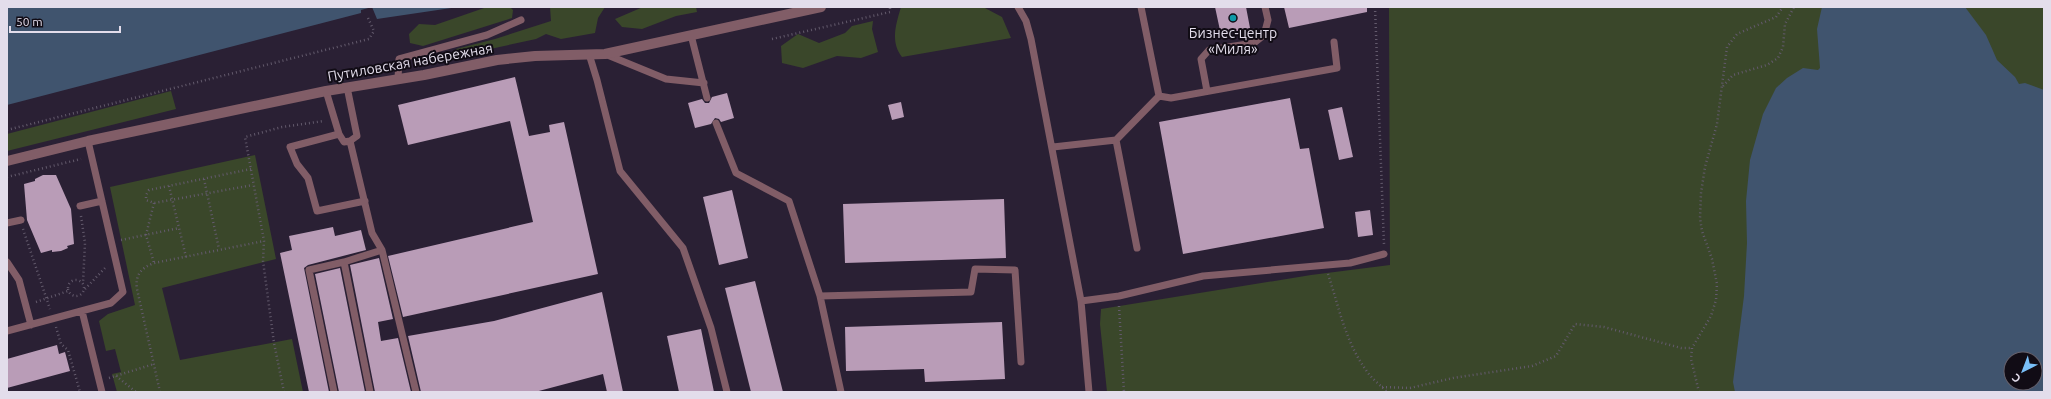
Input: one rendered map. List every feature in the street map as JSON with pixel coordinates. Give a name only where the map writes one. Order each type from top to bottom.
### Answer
[{"type":"street","name":"Путиловская набережная","points":[[7,161],[88,141],[326,91],[497,60],[535,56],[605,54],[821,7]]},
{"type":"lane","points":[[1018,7],[1026,21],[1031,39],[1053,147],[1081,301],[1089,392]]},
{"type":"lane","points":[[1141,7],[1158,96]]},
{"type":"lane","points":[[1207,91],[1201,59],[1209,50],[1254,43],[1264,35],[1268,20],[1265,7]]},
{"type":"lane","points":[[398,79],[399,59],[487,35],[521,20]]},
{"type":"lane","points":[[691,36],[707,98]]},
{"type":"lane","points":[[1158,96],[1171,98],[1337,68],[1334,42]]},
{"type":"lane","points":[[588,54],[597,80],[620,171],[683,248],[711,328],[727,392]]},
{"type":"lane","points":[[605,54],[666,79],[704,83]]},
{"type":"lane","points":[[326,91],[339,134],[344,142],[350,141],[357,136],[348,87]]},
{"type":"lane","points":[[1053,147],[1116,140],[1158,96]]},
{"type":"lane","points":[[716,123],[736,173],[789,201],[820,296],[841,392]]},
{"type":"lane","points":[[339,134],[290,146],[297,164],[308,178],[317,211],[365,201]]},
{"type":"lane","points":[[1116,140],[1137,248]]},
{"type":"lane","points":[[7,331],[111,303],[122,292],[88,141]]},
{"type":"lane","points":[[350,141],[372,233],[382,250],[416,392]]},
{"type":"lane","points":[[80,206],[102,201]]},
{"type":"lane","points":[[7,223],[21,220]]},
{"type":"lane","points":[[334,392],[309,270],[344,262],[382,250]]},
{"type":"lane","points":[[1081,301],[1119,296],[1203,276],[1325,264],[1350,263],[1384,254]]},
{"type":"lane","points":[[7,262],[19,280],[31,325]]},
{"type":"lane","points":[[344,262],[370,392]]},
{"type":"lane","points":[[820,296],[971,292],[975,269],[1015,270],[1021,362]]},
{"type":"lane","points":[[82,311],[102,392]]},
{"type":"path","points":[[772,39],[890,12],[890,7]]},
{"type":"path","points":[[1375,7],[1384,254]]},
{"type":"path","points":[[1699,392],[1691,359],[1692,348],[1712,316],[1716,300],[1717,284],[1712,260],[1702,231],[1700,218],[1701,193],[1705,167],[1717,124],[1723,87],[1723,63],[1727,47],[1738,34],[1751,26],[1776,17],[1783,7]]},
{"type":"path","points":[[1723,87],[1733,75],[1767,65],[1778,58],[1783,47],[1785,24],[1794,7]]},
{"type":"path","points":[[7,130],[369,39],[374,32],[368,18]]},
{"type":"path","points":[[284,392],[272,328],[263,261],[264,241],[245,137],[282,127],[334,119]]},
{"type":"path","points":[[7,177],[92,157]]},
{"type":"path","points":[[252,169],[149,190],[146,195],[146,200],[154,203],[254,185]]},
{"type":"path","points":[[204,179],[219,249]]},
{"type":"path","points":[[169,186],[186,257]]},
{"type":"path","points":[[154,203],[146,235],[154,263]]},
{"type":"path","points":[[80,206],[85,243],[84,290]]},
{"type":"path","points":[[21,220],[61,344],[68,350],[80,392]]},
{"type":"path","points":[[111,242],[179,228]]},
{"type":"path","points":[[160,392],[136,280],[144,267],[154,263],[264,241]]},
{"type":"path","points":[[68,291],[72,295],[78,296],[115,258]]},
{"type":"path","points":[[1325,264],[1342,323],[1355,353],[1366,371],[1387,392]]},
{"type":"path","points":[[68,291],[68,286],[72,280],[78,279],[83,283]]},
{"type":"path","points":[[25,305],[68,291]]},
{"type":"path","points":[[1119,296],[1124,392]]},
{"type":"path","points":[[1382,387],[1410,388],[1453,378],[1532,366],[1556,356],[1575,324],[1604,327],[1681,348],[1692,348]]},
{"type":"path","points":[[136,392],[114,376],[154,364]]},
{"type":"green space","points":[[487,7],[510,7],[513,10],[512,18],[423,46],[410,43],[409,34],[419,24],[435,25]]},
{"type":"green space","points":[[550,7],[605,7],[598,18],[595,33],[561,39],[546,34],[536,39],[453,57],[456,49],[495,39],[551,21]]},
{"type":"green space","points":[[643,7],[696,7],[697,12],[676,16],[642,29],[622,27],[615,19]]},
{"type":"green space","points":[[901,7],[983,7],[1002,17],[1011,38],[902,57],[898,51],[895,39],[896,26]]},
{"type":"green space","points":[[1389,7],[2044,7],[2044,392],[1107,392],[1100,324],[1101,309],[1311,275],[1390,265]]},
{"type":"green space","points":[[873,21],[872,29],[878,52],[861,58],[837,56],[803,68],[782,63],[781,46],[798,34],[819,43],[845,33],[852,26]]},
{"type":"green space","points":[[171,91],[176,109],[7,151],[7,134]]},
{"type":"green space","points":[[255,155],[276,259],[162,288],[180,360],[292,339],[303,392],[117,392],[112,374],[121,372],[115,349],[106,351],[99,321],[108,314],[135,305],[110,187]]},
{"type":"water","points":[[7,7],[372,7],[361,10],[361,13],[7,105]]},
{"type":"water","points":[[372,7],[458,7],[377,19]]},
{"type":"water","points":[[1822,7],[1965,7],[1986,35],[1997,60],[2015,77],[2019,84],[2025,83],[2044,90],[2044,392],[1735,392],[1733,382],[1744,296],[1747,243],[1746,201],[1750,160],[1763,114],[1776,88],[1787,78],[1803,68],[1818,70],[1820,68],[1817,29]]},
{"type":"building","name":"Бизнес-центр «Миля»","points":[[1215,7],[1246,7],[1250,28],[1221,35]]},
{"type":"building","points":[[1284,7],[1367,7],[1367,12],[1289,28]]},
{"type":"building","points":[[515,77],[529,136],[550,132],[549,125],[564,122],[598,274],[403,317],[388,256],[533,222],[510,121],[408,145],[398,105]]},
{"type":"building","points":[[727,93],[734,118],[721,122],[719,119],[715,118],[711,124],[695,128],[688,103],[702,99],[705,103],[709,103],[712,97]]},
{"type":"building","points":[[1290,98],[1300,149],[1309,148],[1324,228],[1183,254],[1159,122]]},
{"type":"building","points":[[901,102],[904,117],[892,120],[888,105]]},
{"type":"building","points":[[1342,107],[1353,157],[1339,160],[1328,110]]},
{"type":"building","points":[[43,175],[56,175],[71,209],[74,244],[67,246],[68,248],[61,251],[52,252],[52,250],[41,253],[27,220],[24,184],[35,181],[35,179]]},
{"type":"building","points":[[732,190],[748,258],[719,265],[703,197]]},
{"type":"building","points":[[1004,199],[1006,258],[845,263],[843,204]]},
{"type":"building","points":[[1370,210],[1373,235],[1358,237],[1355,212]]},
{"type":"building","points":[[333,227],[335,236],[361,230],[366,250],[308,265],[304,268],[329,392],[309,392],[280,253],[292,250],[289,236]]},
{"type":"building","points":[[379,258],[393,319],[378,322],[381,341],[398,338],[411,392],[375,392],[350,265]]},
{"type":"building","points":[[340,268],[365,392],[339,392],[315,274]]},
{"type":"building","points":[[755,281],[783,392],[751,392],[725,288]]},
{"type":"building","points":[[602,292],[623,392],[607,392],[603,374],[535,392],[421,392],[408,336],[494,321]]},
{"type":"building","points":[[1002,322],[1005,379],[925,382],[924,369],[846,371],[845,327]]},
{"type":"building","points":[[701,329],[714,392],[679,392],[667,336]]},
{"type":"building","points":[[57,345],[59,354],[65,352],[70,371],[7,388],[7,359]]},
{"type":"place","name":"Бизнес-центр «Миля»","points":[[1233,18]]}]
